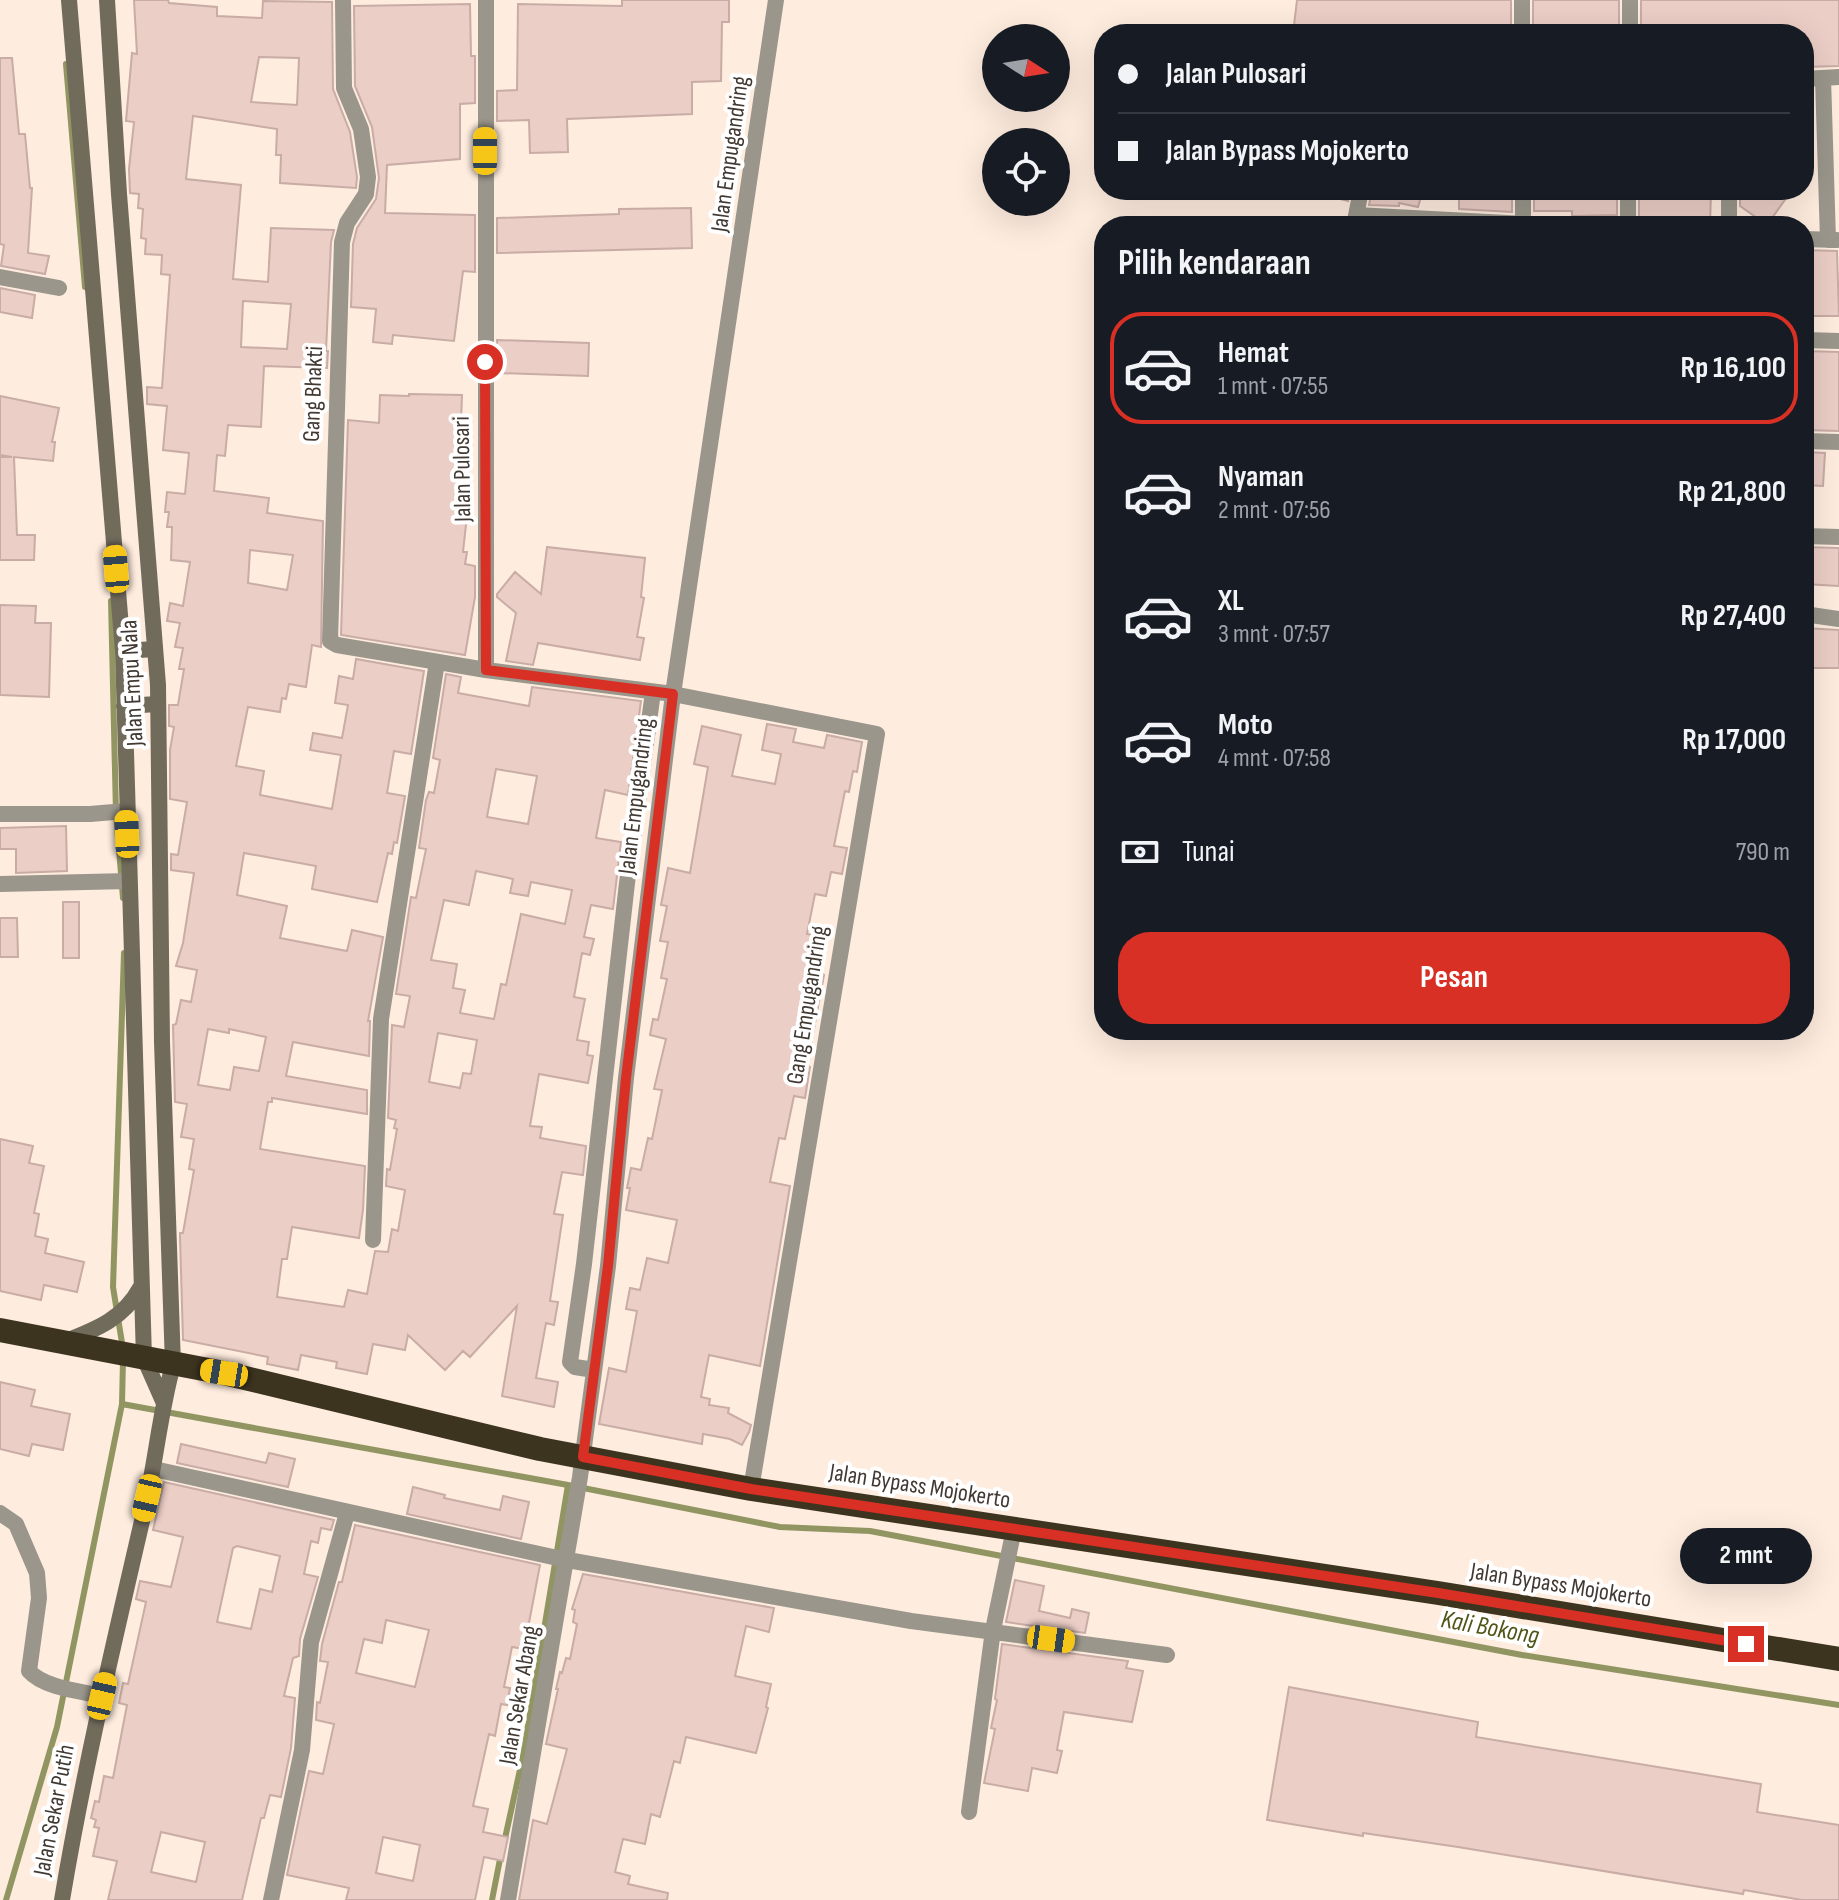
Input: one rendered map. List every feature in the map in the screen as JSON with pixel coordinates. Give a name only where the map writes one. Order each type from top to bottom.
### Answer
[{"type":"highway","name":"Jalan Bypass Mojokerto","points":[[0,1330],[224,1373],[540,1449],[582,1467],[751,1489],[1012,1538],[1438,1593],[1839,1659]]},
{"type":"main road","name":"Jalan Empu Nala","points":[[69,0],[123,651],[137,1293],[128,1354]]},
{"type":"main road","name":"Jalan Empu Nala","points":[[107,0],[158,704],[162,1042],[173,1365]]},
{"type":"main road","points":[[123,651],[155,649]]},
{"type":"main road","points":[[124,706],[158,704]]},
{"type":"main road","points":[[63,1343],[112,1322],[137,1293]]},
{"type":"main road","name":"Jalan Sekar Putih","points":[[128,1354],[163,1402]]},
{"type":"main road","name":"Jalan Sekar Putih","points":[[62,1900],[79,1793],[154,1469],[163,1402],[173,1365]]},
{"type":"street","name":"Gang Bhakti","points":[[343,0],[344,88],[361,129],[368,186],[363,201],[347,223],[342,242],[330,641],[337,645],[486,670]]},
{"type":"street","name":"Jalan Pulosari","points":[[486,0],[486,670]]},
{"type":"street","name":"Jalan Empugandring","points":[[577,1498],[582,1467],[585,1369],[614,1076],[661,693],[776,0]]},
{"type":"street","points":[[1522,0],[1522,24]]},
{"type":"street","points":[[1630,0],[1630,24]]},
{"type":"street","points":[[1814,239],[1834,240],[1831,77]]},
{"type":"street","points":[[0,277],[59,288]]},
{"type":"street","points":[[1814,340],[1839,341]]},
{"type":"street","points":[[1814,441],[1839,442]]},
{"type":"street","points":[[1814,536],[1839,537]]},
{"type":"street","points":[[1814,615],[1839,619]]},
{"type":"street","points":[[373,1240],[381,1019],[437,662]]},
{"type":"street","points":[[486,670],[661,693],[614,1076],[595,1265],[570,1362],[585,1369]]},
{"type":"street","name":"Gang Empugandring","points":[[661,693],[877,734],[751,1489]]},
{"type":"street","points":[[0,814],[126,811]]},
{"type":"street","points":[[0,884],[129,881]]},
{"type":"street","points":[[154,1469],[560,1559],[911,1621],[1167,1655]]},
{"type":"street","name":"Jalan Sekar Abang","points":[[508,1900],[560,1559],[577,1498]]},
{"type":"street","points":[[0,1513],[16,1524],[37,1573],[39,1598],[29,1665],[32,1675],[46,1682],[102,1696]]},
{"type":"street","points":[[271,1900],[302,1750],[311,1642],[347,1513]]},
{"type":"street","points":[[969,1812],[993,1630],[1012,1538]]},
{"type":"building","points":[[134,0],[168,0],[169,3],[217,7],[217,16],[262,18],[263,1],[332,2],[333,89],[350,132],[356,188],[280,183],[281,155],[276,155],[277,129],[193,116],[186,179],[241,185],[233,279],[268,282],[271,228],[334,230],[327,368],[264,366],[261,427],[228,425],[225,456],[217,455],[214,491],[269,498],[267,513],[323,521],[321,647],[312,645],[306,687],[289,684],[280,712],[248,707],[236,766],[264,771],[260,795],[332,809],[341,755],[310,750],[313,733],[342,738],[348,705],[335,703],[339,676],[353,679],[356,659],[424,671],[411,754],[394,751],[387,793],[405,796],[397,843],[394,842],[392,854],[388,853],[377,902],[312,889],[316,866],[244,853],[237,895],[287,906],[280,938],[347,951],[352,930],[383,937],[368,1021],[369,1056],[293,1042],[286,1076],[367,1090],[367,1114],[272,1098],[272,1102],[268,1102],[260,1149],[365,1166],[359,1238],[292,1227],[287,1259],[282,1259],[277,1297],[344,1307],[348,1290],[367,1294],[375,1251],[388,1252],[392,1229],[398,1231],[405,1190],[386,1186],[397,1129],[394,1128],[396,1120],[388,1118],[392,1025],[404,1027],[410,996],[396,994],[411,897],[416,898],[426,849],[419,848],[426,800],[429,792],[434,793],[440,760],[433,758],[446,674],[461,677],[458,693],[529,706],[532,687],[641,701],[628,795],[605,790],[596,838],[621,842],[613,909],[591,905],[584,937],[594,939],[590,955],[582,953],[574,997],[585,999],[577,1040],[589,1042],[587,1055],[593,1056],[588,1083],[539,1074],[530,1126],[542,1127],[540,1138],[586,1146],[583,1175],[562,1172],[554,1214],[563,1215],[550,1301],[558,1302],[554,1325],[546,1323],[536,1378],[558,1382],[554,1407],[502,1396],[517,1306],[470,1357],[463,1351],[445,1370],[408,1335],[405,1350],[373,1344],[367,1374],[336,1368],[337,1362],[301,1355],[298,1370],[267,1364],[268,1357],[183,1340],[180,1233],[183,1233],[194,1170],[189,1169],[194,1139],[181,1137],[187,1104],[175,1102],[173,1025],[176,1024],[181,1000],[191,1002],[197,970],[176,966],[183,943],[194,873],[171,870],[171,854],[178,855],[187,802],[170,799],[170,750],[174,727],[169,726],[169,705],[178,705],[184,669],[179,669],[183,648],[175,647],[180,623],[167,621],[170,603],[183,606],[190,562],[171,560],[172,527],[167,527],[169,512],[165,512],[167,492],[185,494],[189,453],[163,450],[167,406],[147,404],[147,387],[162,388],[170,275],[161,274],[162,255],[145,254],[146,239],[141,238],[143,209],[138,208],[139,194],[130,193],[134,122],[126,121],[132,53],[137,54]],"holes":[[[259,57],[299,58],[297,105],[251,102]],[[243,301],[291,304],[287,349],[241,347]],[[250,550],[293,555],[287,590],[248,583]],[[496,769],[537,776],[528,824],[487,817]],[[476,871],[513,879],[510,893],[528,896],[531,882],[572,890],[565,924],[521,914],[506,985],[501,984],[494,1019],[460,1013],[465,990],[453,988],[457,964],[431,960],[444,900],[469,905]],[[208,1029],[229,1033],[229,1029],[266,1037],[259,1071],[234,1067],[230,1090],[198,1085]],[[438,1033],[477,1040],[471,1074],[463,1073],[460,1088],[429,1082]]]},
{"type":"building","points":[[622,0],[729,0],[729,22],[722,22],[721,81],[692,82],[692,114],[567,119],[568,152],[530,153],[529,120],[497,121],[497,91],[517,90],[518,4],[622,6]]},
{"type":"building","points":[[1297,0],[1511,0],[1511,24],[1294,24]]},
{"type":"building","points":[[1533,0],[1619,0],[1619,24],[1533,24]]},
{"type":"building","points":[[1641,0],[1839,0],[1839,66],[1814,67],[1814,24],[1641,24]]},
{"type":"building","points":[[470,4],[475,103],[460,104],[460,159],[387,165],[385,213],[475,215],[475,272],[463,271],[454,341],[393,335],[392,344],[373,342],[376,309],[351,307],[353,244],[357,228],[376,199],[379,178],[372,127],[355,86],[354,6]]},
{"type":"building","points":[[0,58],[12,58],[19,134],[25,134],[32,188],[28,253],[49,256],[45,274],[1,266],[4,245],[0,244]]},
{"type":"building","points":[[1370,200],[1420,200],[1418,207],[1399,203],[1399,206],[1369,205]]},
{"type":"building","points":[[1459,200],[1512,200],[1512,212],[1459,209]]},
{"type":"building","points":[[1534,200],[1617,200],[1617,215],[1572,216],[1572,211],[1534,211]]},
{"type":"building","points":[[1639,200],[1711,200],[1710,216],[1639,216]]},
{"type":"building","points":[[1740,200],[1785,200],[1773,216],[1754,216],[1740,206]]},
{"type":"building","points":[[691,208],[692,248],[497,253],[497,218],[619,214],[619,209]]},
{"type":"building","points":[[1814,250],[1837,251],[1839,316],[1814,316]]},
{"type":"building","points":[[0,288],[35,295],[32,318],[0,312]]},
{"type":"building","points":[[497,340],[589,343],[588,376],[497,373]]},
{"type":"building","points":[[1814,351],[1839,352],[1839,431],[1814,430]]},
{"type":"building","points":[[380,395],[462,395],[459,478],[471,479],[463,552],[467,552],[465,564],[475,566],[475,597],[465,655],[341,635],[348,420],[379,423]]},
{"type":"building","points":[[0,396],[59,408],[52,442],[55,442],[53,461],[14,457],[17,535],[35,535],[34,560],[0,560],[0,457],[12,457],[0,455]]},
{"type":"building","points":[[1814,452],[1825,453],[1823,486],[1814,486]]},
{"type":"building","points":[[547,547],[645,558],[641,597],[644,598],[637,637],[644,638],[640,660],[538,643],[533,665],[506,661],[516,613],[497,594],[515,572],[541,594]]},
{"type":"building","points":[[1814,547],[1839,548],[1839,586],[1814,585]]},
{"type":"building","points":[[0,605],[36,606],[35,623],[51,623],[49,697],[0,695]]},
{"type":"building","points":[[1814,629],[1839,630],[1839,668],[1814,668]]},
{"type":"building","points":[[767,724],[796,729],[793,742],[824,748],[827,735],[862,742],[857,772],[853,771],[849,792],[845,791],[834,846],[847,848],[842,874],[831,872],[826,896],[815,894],[807,934],[822,937],[818,953],[825,955],[821,974],[824,975],[807,1066],[810,1067],[805,1098],[794,1096],[785,1139],[779,1138],[770,1182],[790,1186],[760,1366],[709,1355],[701,1397],[710,1399],[709,1405],[729,1408],[728,1413],[751,1425],[742,1445],[730,1439],[703,1434],[702,1444],[599,1424],[609,1368],[626,1372],[637,1311],[626,1309],[630,1288],[640,1290],[647,1258],[668,1263],[677,1220],[626,1210],[630,1188],[627,1188],[631,1168],[641,1170],[648,1138],[652,1139],[662,1090],[654,1089],[666,1039],[650,1035],[653,1019],[658,1020],[667,979],[661,978],[668,942],[660,941],[667,906],[661,905],[668,868],[690,873],[708,767],[694,764],[702,726],[741,735],[732,776],[775,784],[781,754],[762,750]]},
{"type":"building","points":[[66,826],[67,871],[16,873],[16,849],[0,849],[0,828]]},
{"type":"building","points":[[63,902],[79,902],[79,958],[63,958]]},
{"type":"building","points":[[0,918],[17,918],[18,957],[0,957]]},
{"type":"building","points":[[0,1139],[33,1146],[29,1163],[44,1166],[34,1213],[39,1214],[35,1236],[48,1239],[45,1253],[84,1262],[77,1292],[44,1285],[41,1300],[0,1291]]},
{"type":"building","points":[[0,1382],[35,1390],[31,1406],[70,1414],[63,1450],[32,1444],[29,1456],[0,1449]]},
{"type":"building","points":[[181,1444],[266,1463],[269,1453],[295,1459],[288,1487],[177,1463]]},
{"type":"building","points":[[164,1482],[334,1520],[331,1530],[321,1528],[318,1543],[311,1541],[304,1574],[318,1577],[300,1639],[299,1656],[293,1658],[284,1696],[295,1698],[291,1748],[281,1797],[270,1795],[264,1818],[261,1818],[242,1900],[108,1900],[117,1861],[93,1856],[99,1828],[94,1827],[96,1820],[91,1818],[95,1801],[99,1802],[104,1776],[113,1778],[127,1705],[119,1703],[123,1683],[128,1684],[146,1602],[136,1599],[140,1581],[171,1587],[183,1537],[153,1530]],"holes":[[[237,1546],[280,1556],[272,1592],[260,1589],[251,1629],[217,1622],[233,1548]],[[161,1832],[205,1842],[196,1882],[151,1872]]]},
{"type":"building","points":[[413,1487],[445,1495],[444,1498],[500,1510],[503,1496],[529,1502],[521,1539],[407,1514]]},
{"type":"building","points":[[355,1525],[540,1565],[524,1649],[512,1647],[504,1687],[510,1688],[507,1705],[501,1704],[495,1736],[489,1734],[473,1806],[488,1809],[483,1832],[508,1837],[503,1861],[484,1857],[475,1900],[346,1900],[349,1888],[287,1875],[309,1771],[323,1774],[334,1724],[316,1720],[317,1702],[320,1703],[328,1662],[320,1661],[322,1644],[339,1582],[342,1582]],"holes":[[[386,1620],[429,1630],[415,1687],[356,1673],[364,1639],[382,1643]],[[383,1837],[420,1845],[413,1881],[376,1873]]]},
{"type":"building","points":[[583,1574],[774,1608],[769,1632],[746,1626],[735,1676],[771,1684],[756,1753],[686,1737],[680,1763],[674,1761],[660,1817],[651,1814],[645,1844],[623,1839],[615,1872],[630,1876],[628,1884],[668,1893],[667,1900],[519,1900],[533,1820],[547,1824],[567,1749],[546,1744],[560,1672],[566,1658],[570,1659],[577,1624],[573,1622],[575,1610],[572,1609]]},
{"type":"building","points":[[1015,1580],[1044,1586],[1039,1611],[1070,1618],[1072,1609],[1089,1613],[1085,1633],[1006,1622]]},
{"type":"building","points":[[1002,1644],[1128,1661],[1126,1668],[1143,1671],[1132,1722],[1064,1712],[1057,1750],[1062,1751],[1057,1773],[1032,1768],[1028,1791],[984,1783],[995,1729],[991,1728]]},
{"type":"building","points":[[1289,1687],[1478,1722],[1476,1737],[1761,1784],[1757,1812],[1839,1825],[1839,1900],[1802,1900],[1744,1890],[1743,1894],[1458,1847],[1363,1833],[1363,1836],[1267,1820]]},
{"type":"waterway","points":[[66,64],[85,287]]},
{"type":"waterway","points":[[111,601],[116,813],[123,898]]},
{"type":"waterway","points":[[123,1349],[113,1287],[124,953]]},
{"type":"waterway","points":[[6,1900],[57,1727],[122,1404],[123,1360]]},
{"type":"waterway","name":"Kali Bokong","points":[[122,1404],[780,1527],[870,1531],[1522,1655],[1839,1705]]},
{"type":"waterway","points":[[504,1843],[523,1756],[568,1485]]},
{"type":"waterway","points":[[492,1900],[501,1854]]},
{"type":"route","points":[[485,362],[486,670],[673,694],[626,1078],[608,1266],[583,1457],[751,1489],[1438,1593],[1746,1644]]}]
